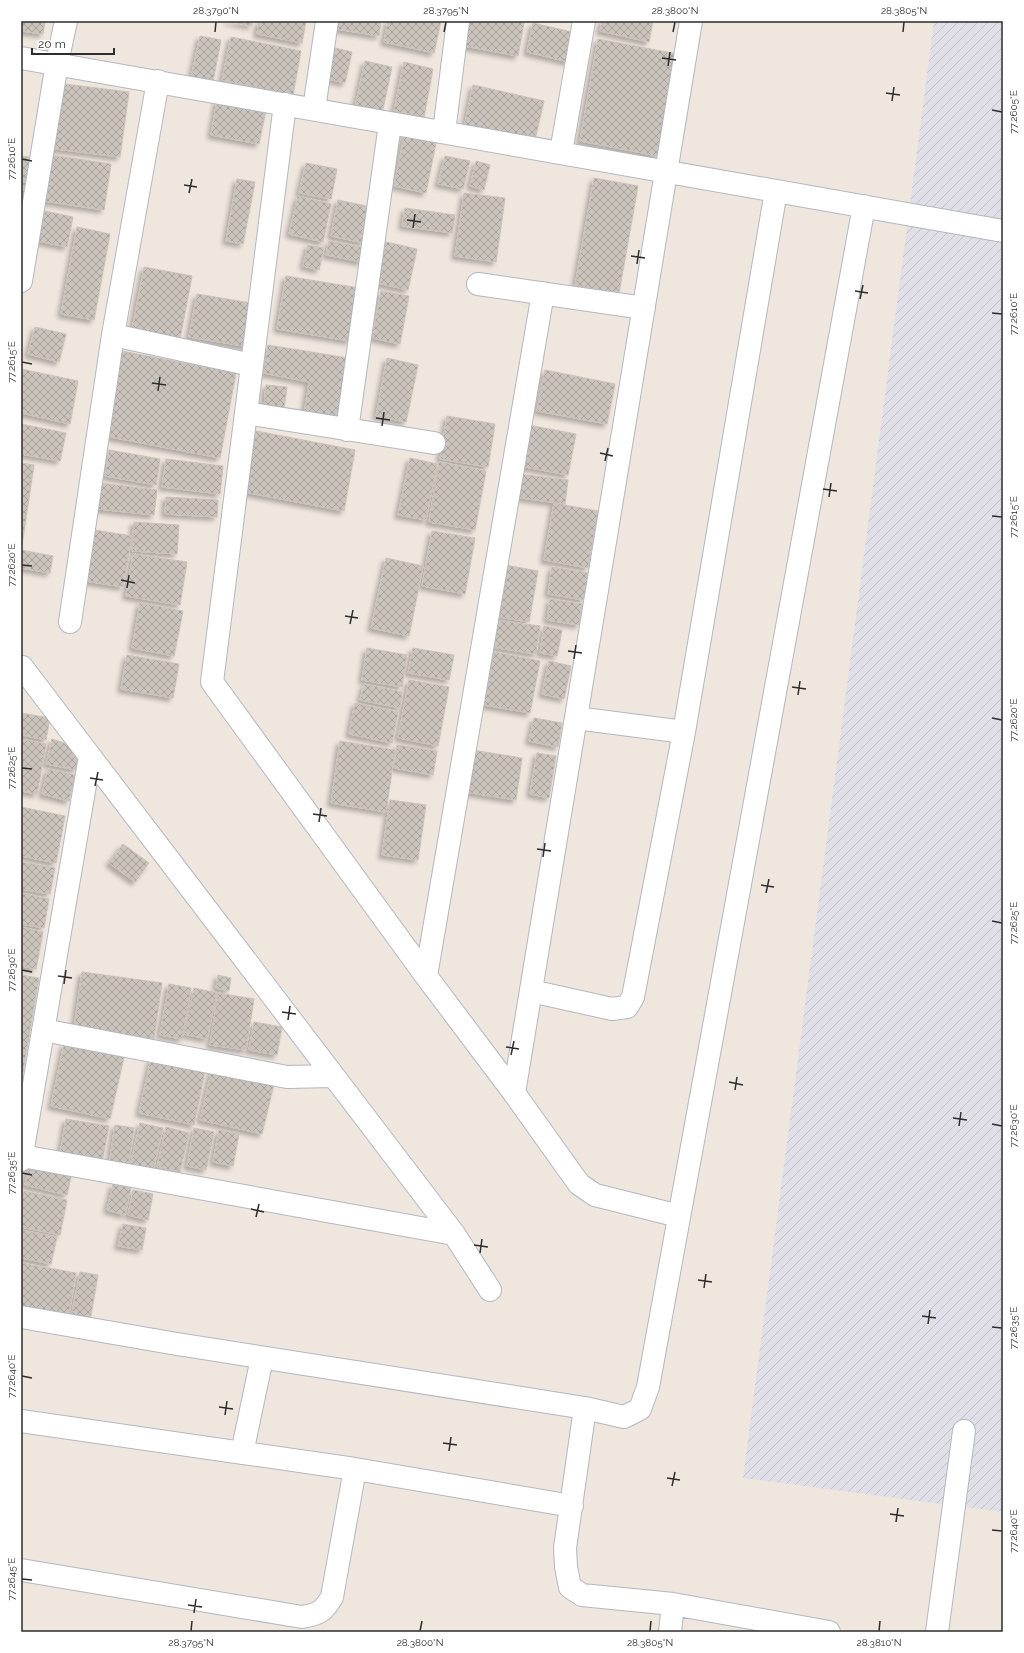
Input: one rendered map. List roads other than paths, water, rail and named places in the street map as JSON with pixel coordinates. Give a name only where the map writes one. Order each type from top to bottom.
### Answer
[{"type":"street","points":[[21,281],[57,63],[66,21]]},
{"type":"street","points":[[314,109],[327,21]]},
{"type":"street","points":[[444,132],[458,21]]},
{"type":"street","points":[[561,152],[584,21]]},
{"type":"street","points":[[514,1093],[692,21]]},
{"type":"street","points":[[21,58],[57,63],[390,124],[561,152],[1003,231]]},
{"type":"street","points":[[70,622],[113,335],[158,81]]},
{"type":"street","points":[[285,104],[212,682],[426,976],[580,1184],[595,1195],[679,1216]]},
{"type":"street","points":[[347,430],[390,124]]},
{"type":"street","points":[[531,991],[612,1010],[627,1007],[632,997],[684,732],[776,191]]},
{"type":"street","points":[[21,1317],[262,1358],[585,1408],[624,1417],[640,1409],[648,1388],[864,206]]},
{"type":"street","points":[[478,284],[644,308]]},
{"type":"street","points":[[426,976],[543,293]]},
{"type":"street","points":[[113,335],[252,365]]},
{"type":"street","points":[[246,413],[434,443]]},
{"type":"street","points":[[22,668],[454,1234],[490,1290]]},
{"type":"street","points":[[576,718],[684,732]]},
{"type":"street","points":[[90,756],[21,1158],[454,1234]]},
{"type":"street","points":[[43,1030],[287,1077],[333,1076]]},
{"type":"street","points":[[242,1454],[262,1358]]},
{"type":"street","points":[[585,1408],[565,1548],[566,1567],[570,1587],[582,1594],[673,1604],[829,1632]]},
{"type":"street","points":[[21,1421],[242,1454],[355,1469],[572,1506]]},
{"type":"street","points":[[937,1632],[964,1432]]},
{"type":"street","points":[[21,1570],[302,1618],[316,1614],[325,1609],[332,1597],[355,1469]]},
{"type":"street","points":[[670,1632],[673,1604]]}]
